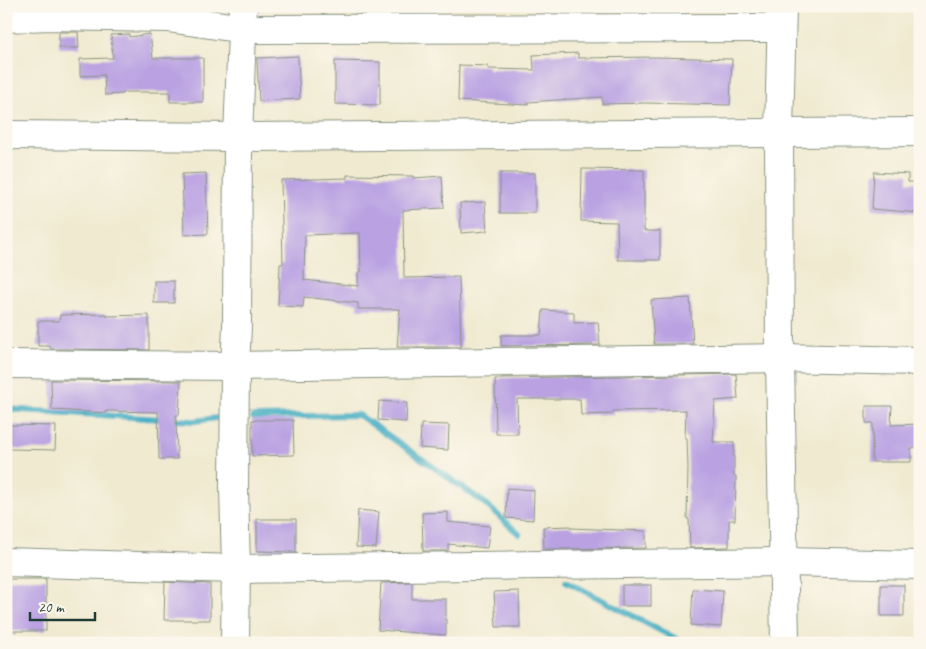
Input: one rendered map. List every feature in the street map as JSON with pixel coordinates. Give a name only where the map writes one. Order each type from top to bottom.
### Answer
[{"type":"street","points":[[6,18],[48,16],[168,18],[781,17],[779,133],[780,358],[785,643]]},
{"type":"street","points":[[235,643],[234,488],[238,137],[244,18]]},
{"type":"street","points":[[6,136],[238,137],[920,132]]},
{"type":"street","points":[[6,364],[235,366],[780,358],[920,361]]},
{"type":"street","points":[[6,562],[236,569],[784,562],[920,565]]},
{"type":"building","points":[[59,32],[78,32],[79,48],[59,48]]},
{"type":"building","points":[[129,34],[129,37],[150,34],[153,58],[203,58],[203,102],[170,102],[170,92],[123,92],[123,94],[105,95],[104,75],[80,76],[80,59],[113,58],[111,35]]},
{"type":"building","points":[[578,53],[578,58],[732,59],[730,105],[602,104],[602,97],[528,102],[528,105],[458,101],[459,65],[488,66],[488,69],[534,70],[533,55]]},
{"type":"building","points":[[298,56],[300,99],[259,101],[257,58]]},
{"type":"building","points":[[335,61],[380,62],[380,105],[335,104]]},
{"type":"building","points":[[582,169],[644,170],[644,231],[660,231],[660,260],[618,260],[617,222],[581,221]]},
{"type":"building","points":[[874,172],[908,174],[908,182],[920,182],[920,213],[872,209]]},
{"type":"building","points":[[206,173],[208,234],[184,235],[182,174]]},
{"type":"building","points":[[500,173],[535,173],[535,213],[500,213]]},
{"type":"building","points":[[347,175],[413,176],[413,178],[442,176],[444,208],[403,210],[404,278],[459,277],[461,347],[397,347],[400,309],[358,309],[358,303],[304,297],[303,307],[278,306],[280,264],[283,264],[281,180],[347,178]],"holes":[[[360,233],[361,272],[358,272],[358,286],[304,280],[305,235]]]},
{"type":"building","points":[[485,202],[487,231],[461,233],[460,203]]},
{"type":"building","points":[[154,281],[174,281],[174,303],[154,303]]},
{"type":"building","points":[[690,298],[693,344],[654,344],[651,300]]},
{"type":"building","points":[[543,310],[574,312],[574,323],[598,322],[600,345],[501,346],[501,335],[541,335]]},
{"type":"building","points":[[106,314],[106,316],[149,315],[149,350],[51,349],[50,346],[38,346],[38,321],[59,321],[60,315]]},
{"type":"building","points":[[736,374],[738,399],[715,401],[713,442],[734,442],[734,476],[736,476],[735,520],[729,520],[729,547],[690,548],[689,519],[687,519],[686,410],[613,411],[613,414],[581,415],[580,399],[517,399],[518,434],[496,434],[495,379]]},
{"type":"building","points":[[51,380],[181,381],[179,415],[176,415],[177,459],[159,459],[158,412],[106,411],[106,413],[52,410]]},
{"type":"building","points":[[379,401],[407,403],[406,422],[378,420]]},
{"type":"building","points":[[866,406],[892,406],[891,425],[920,424],[920,448],[911,448],[911,462],[872,462],[873,423],[866,423]]},
{"type":"building","points":[[252,420],[293,420],[294,455],[252,456]]},
{"type":"building","points":[[421,424],[449,425],[448,450],[420,448]]},
{"type":"building","points":[[11,425],[56,426],[55,450],[10,449]]},
{"type":"building","points":[[507,488],[534,490],[533,520],[506,518]]},
{"type":"building","points":[[358,510],[379,512],[376,548],[356,547]]},
{"type":"building","points":[[448,512],[448,522],[490,526],[487,548],[448,544],[448,551],[423,551],[422,513]]},
{"type":"building","points":[[257,519],[296,519],[296,552],[257,551]]},
{"type":"building","points":[[571,526],[571,528],[646,531],[646,548],[544,549],[543,527]]},
{"type":"building","points":[[9,579],[46,579],[46,631],[9,631]]},
{"type":"building","points":[[165,582],[210,584],[210,620],[164,620]]},
{"type":"building","points":[[412,582],[412,599],[446,599],[446,635],[378,630],[381,583]]},
{"type":"building","points":[[622,585],[651,585],[651,606],[622,606]]},
{"type":"building","points":[[881,585],[904,585],[904,616],[881,616]]},
{"type":"building","points":[[693,589],[723,591],[721,627],[691,625]]},
{"type":"building","points":[[519,591],[520,627],[496,627],[494,592]]},
{"type":"waterway","points":[[6,409],[194,421],[217,418]]},
{"type":"waterway","points":[[253,417],[359,415],[482,501],[519,534]]},
{"type":"waterway","points":[[566,581],[684,643]]}]
